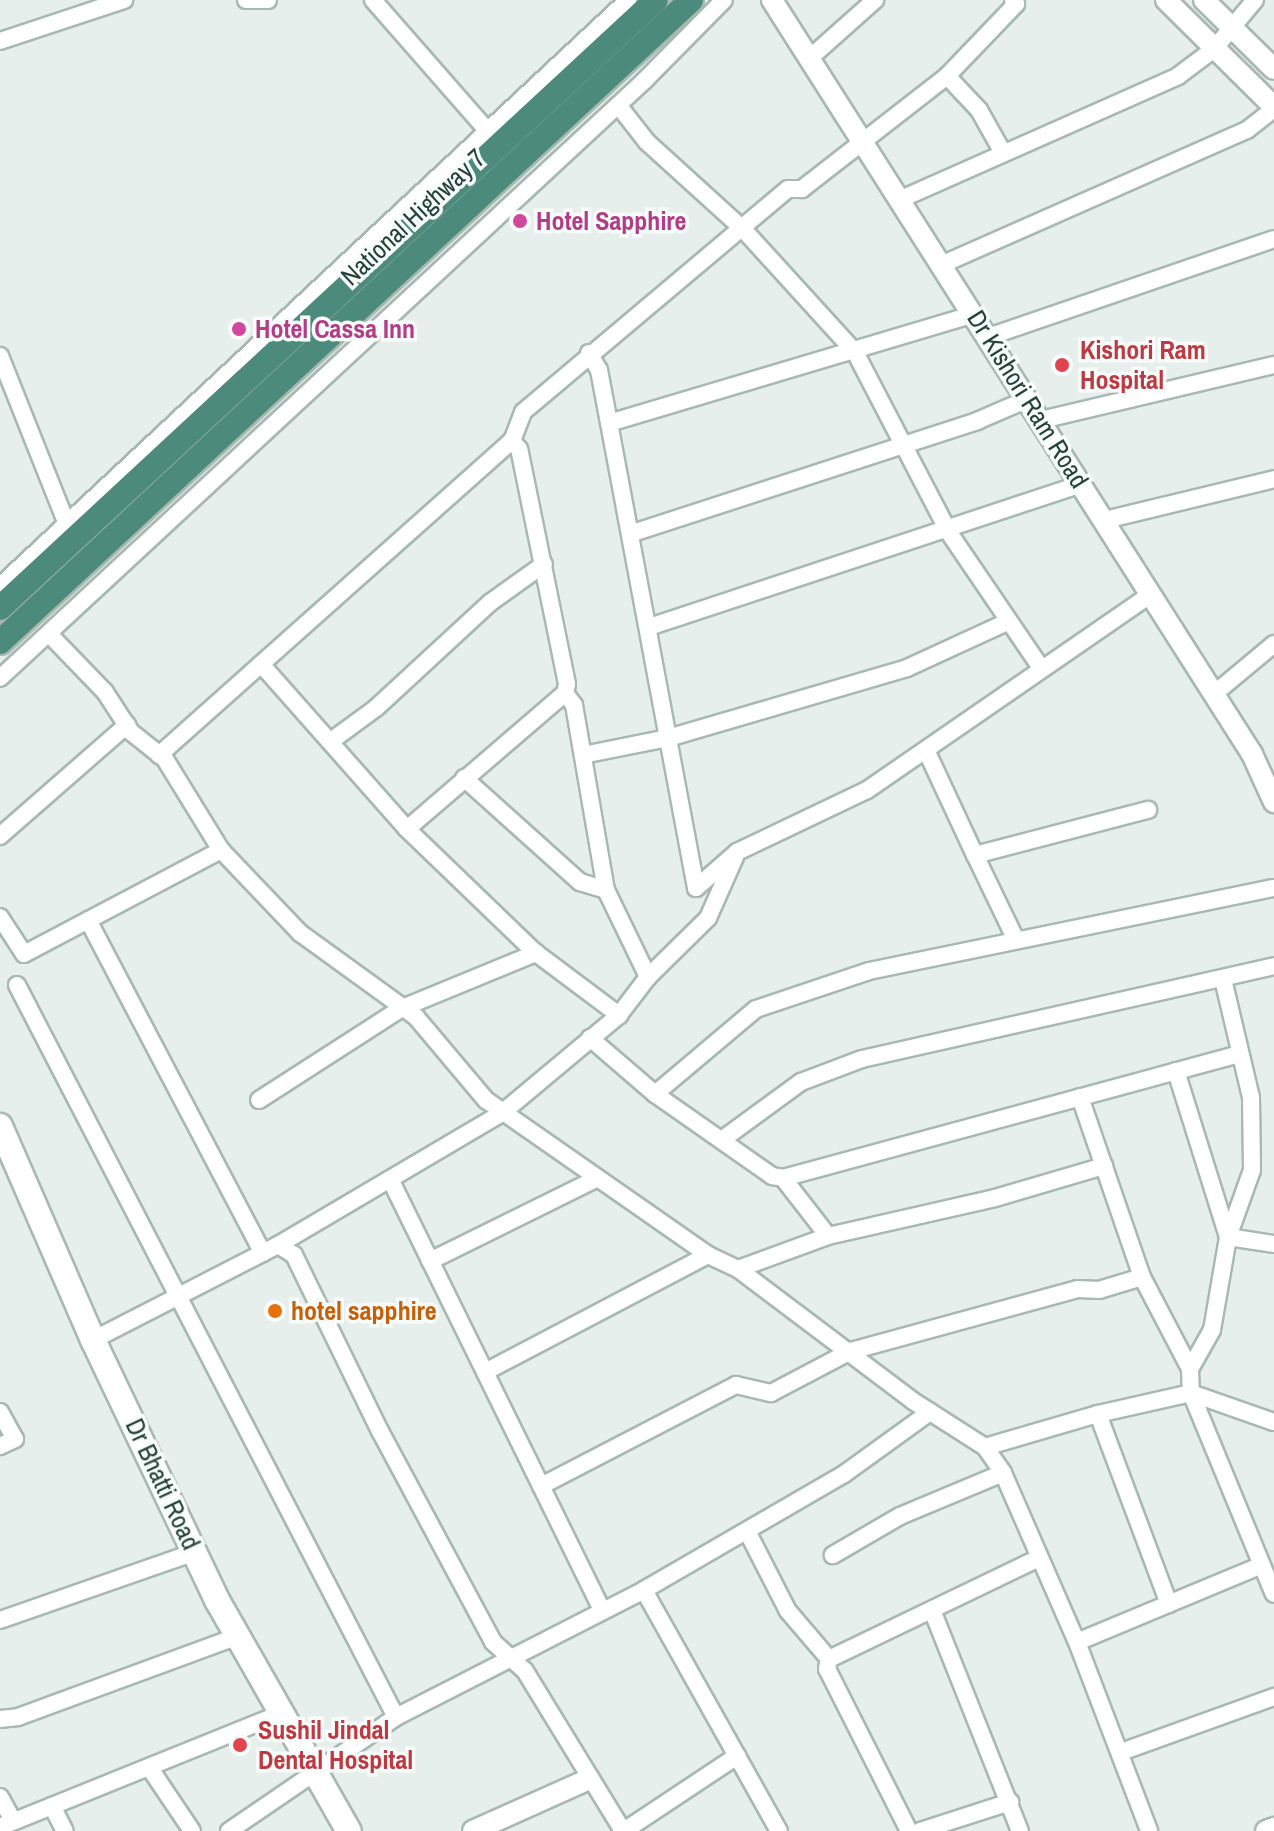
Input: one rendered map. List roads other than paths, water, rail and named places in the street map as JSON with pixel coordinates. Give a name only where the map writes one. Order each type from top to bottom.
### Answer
[{"type":"highway","points":[[0,608],[656,0]]},
{"type":"highway","name":"National Highway 7","points":[[0,642],[691,0]]},
{"type":"main road","name":"Dr Bhatti Road","points":[[0,1126],[93,1340],[195,1552],[238,1636],[349,1831]]},
{"type":"street","points":[[0,41],[124,0]]},
{"type":"street","points":[[246,0],[268,0]]},
{"type":"street","points":[[373,0],[487,130]]},
{"type":"street","points":[[0,586],[628,0]]},
{"type":"street","points":[[0,678],[618,105],[724,0]]},
{"type":"street","name":"Dr Kishori Ram Road","points":[[772,0],[1105,520],[1214,694],[1274,800]]},
{"type":"street","points":[[811,57],[875,0]]},
{"type":"street","points":[[159,755],[512,441],[523,412],[589,353],[788,189],[802,189],[947,76],[1016,4],[1013,0]]},
{"type":"street","points":[[943,264],[1247,130],[1274,108],[1166,0]]},
{"type":"street","points":[[1204,0],[1274,69]]},
{"type":"street","points":[[901,199],[1002,151],[1178,76],[1214,49],[1255,0]]},
{"type":"street","points":[[947,76],[979,110],[1002,151]]},
{"type":"street","points":[[618,105],[647,142],[743,229],[855,352],[948,531],[1041,668]]},
{"type":"street","points":[[988,337],[1274,239]]},
{"type":"street","points":[[609,423],[974,314]]},
{"type":"street","points":[[589,353],[599,370],[633,533],[696,888],[737,852],[867,790],[1151,594]]},
{"type":"street","points":[[0,356],[67,524]]},
{"type":"street","points":[[1041,420],[1274,365]]},
{"type":"street","points":[[633,533],[903,444],[1028,399]]},
{"type":"street","points":[[512,441],[519,449],[544,564],[565,693],[574,705],[606,890],[648,977]]},
{"type":"street","points":[[1105,520],[1274,479]]},
{"type":"street","points":[[649,627],[948,531],[1082,484]]},
{"type":"street","points":[[331,741],[376,708],[491,602],[544,564]]},
{"type":"street","points":[[583,755],[668,738],[907,668],[1009,621]]},
{"type":"street","points":[[49,634],[105,692],[127,725],[159,755],[221,850],[300,933],[416,1017],[502,1113],[708,1255],[738,1269],[930,1412],[985,1447],[1003,1473],[1077,1642],[1149,1831]]},
{"type":"street","points":[[1214,694],[1274,644]]},
{"type":"street","points":[[261,664],[407,829],[536,953],[619,1015]]},
{"type":"street","points":[[407,829],[565,693]]},
{"type":"street","points":[[0,836],[127,725]]},
{"type":"street","points":[[926,750],[1015,938]]},
{"type":"street","points":[[464,778],[580,882],[606,890]]},
{"type":"street","points":[[975,855],[1148,810]]},
{"type":"street","points":[[0,917],[24,954],[221,850]]},
{"type":"street","points":[[93,1340],[178,1299],[270,1249],[391,1181],[502,1113],[619,1015],[648,977],[708,918],[737,852]]},
{"type":"street","points":[[655,1094],[756,1009],[869,971],[1015,938],[1274,888]]},
{"type":"street","points":[[88,920],[270,1249],[294,1255],[493,1642],[525,1671],[623,1831],[737,1756]]},
{"type":"street","points":[[259,1100],[402,1008],[536,953]]},
{"type":"street","points":[[723,1139],[801,1082],[862,1059],[1274,966]]},
{"type":"street","points":[[1190,1369],[1212,1330],[1228,1237],[1252,1170],[1251,1097],[1223,979]]},
{"type":"street","points":[[17,985],[396,1717]]},
{"type":"street","points":[[590,1038],[655,1094],[772,1176],[783,1178],[1239,1054]]},
{"type":"street","points":[[1176,1071],[1228,1237]]},
{"type":"street","points":[[1080,1097],[1142,1277],[1190,1369],[1191,1393],[1274,1594]]},
{"type":"street","points":[[738,1269],[828,1236],[949,1209],[1104,1166]]},
{"type":"street","points":[[430,1261],[598,1178]]},
{"type":"street","points":[[783,1178],[828,1236]]},
{"type":"street","points":[[391,1181],[601,1607]]},
{"type":"street","points":[[1228,1237],[1274,1244]]},
{"type":"street","points":[[485,1372],[708,1255]]},
{"type":"street","points":[[541,1486],[712,1395],[749,1385],[771,1393],[851,1351],[1142,1277]]},
{"type":"street","points":[[985,1447],[1098,1414],[1191,1393],[1274,1422]]},
{"type":"street","points":[[0,1412],[15,1439],[0,1446]]},
{"type":"street","points":[[229,1831],[314,1769],[396,1717],[511,1659],[601,1607],[644,1590],[844,1474],[930,1412]]},
{"type":"street","points":[[1098,1414],[1169,1604]]},
{"type":"street","points":[[833,1555],[900,1516],[1003,1473]]},
{"type":"street","points":[[747,1531],[788,1611],[829,1659]]},
{"type":"street","points":[[0,1620],[195,1552]]},
{"type":"street","points":[[829,1659],[1039,1558]]},
{"type":"street","points":[[1077,1642],[1262,1565]]},
{"type":"street","points":[[644,1590],[779,1831]]},
{"type":"street","points":[[932,1610],[1020,1831]]},
{"type":"street","points":[[0,1719],[18,1717],[238,1636]]},
{"type":"street","points":[[829,1659],[827,1669],[909,1831]]},
{"type":"street","points":[[1121,1752],[1274,1697]]},
{"type":"street","points":[[0,1797],[6,1823],[282,1713]]},
{"type":"street","points":[[149,1767],[192,1831]]},
{"type":"street","points":[[473,1831],[589,1779]]},
{"type":"street","points":[[920,1831],[1010,1802]]},
{"type":"street","points":[[52,1806],[65,1831]]},
{"type":"street","points":[[1266,1831],[1274,1828]]},
{"type":"place","name":"Hotel Sapphire","points":[[520,221]]},
{"type":"place","name":"Hotel Cassa Inn","points":[[239,329]]},
{"type":"place","name":"Kishori Ram Hospital","points":[[1062,365]]},
{"type":"place","name":"hotel sapphire","points":[[275,1311]]},
{"type":"place","name":"Sushil Jindal Dental Hospital","points":[[240,1745]]}]
